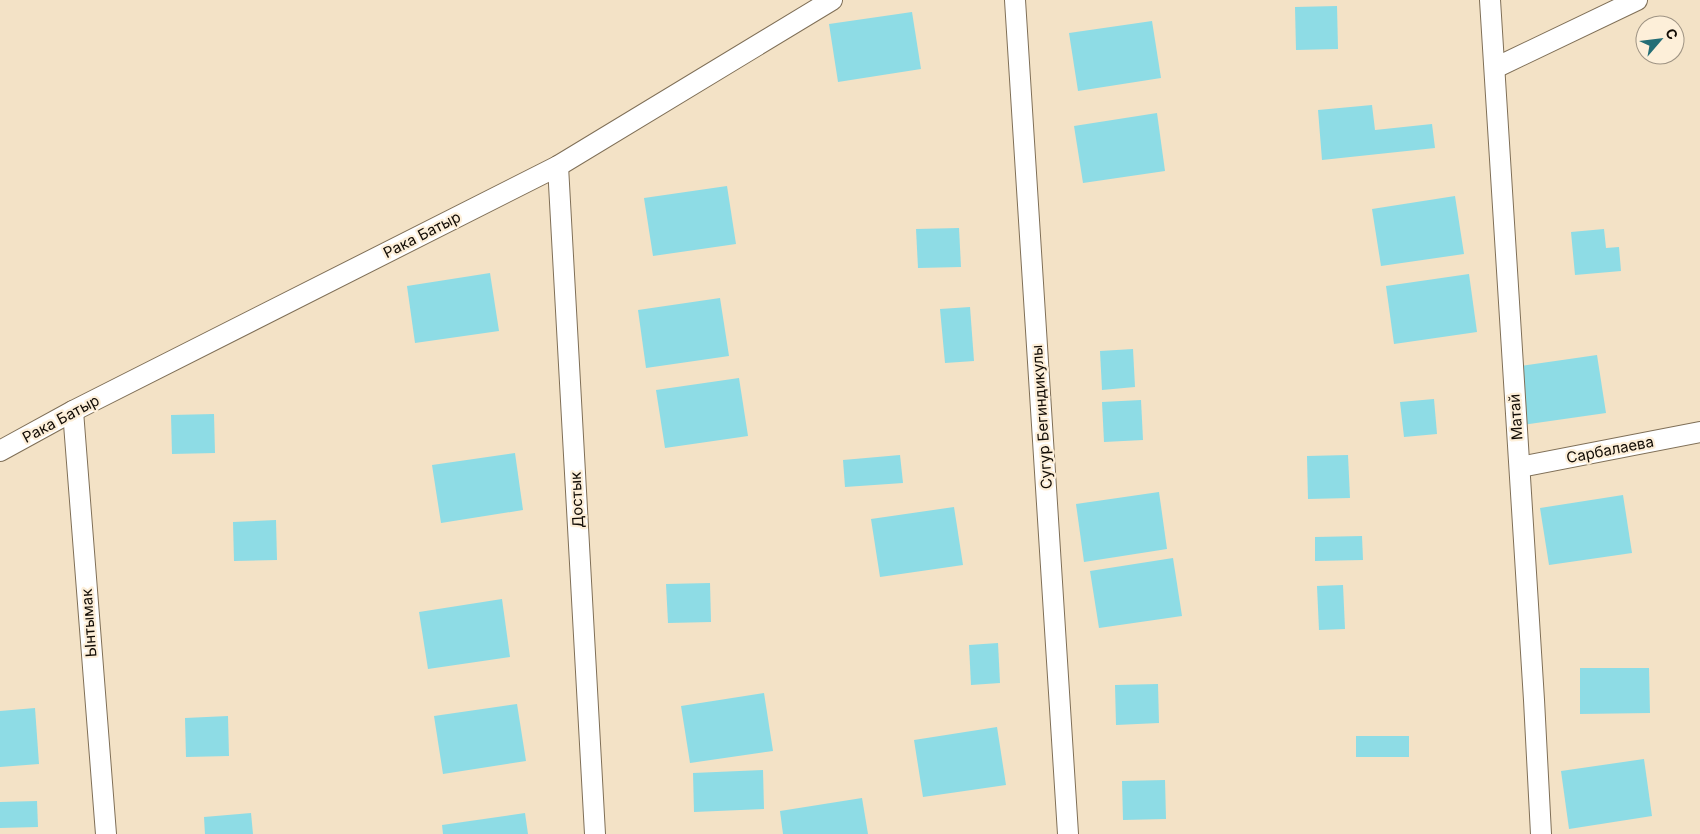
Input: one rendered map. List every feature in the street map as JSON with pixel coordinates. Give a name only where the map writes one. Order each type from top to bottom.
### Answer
[{"type":"street","name":"Рака Батыр","points":[[0,451],[72,411],[558,166],[832,0]]},
{"type":"street","name":"Сугур Бегиндикулы","points":[[1015,0],[1068,834]]},
{"type":"street","name":"Матай","points":[[1490,0],[1534,700],[1540,834]]},
{"type":"street","points":[[1495,68],[1637,0]]},
{"type":"street","name":"Достык","points":[[558,166],[595,834]]},
{"type":"street","name":"Ынтымак","points":[[72,411],[106,834]]},
{"type":"street","name":"Сарбалаева","points":[[1520,467],[1700,432]]},
{"type":"building","points":[[1337,6],[1338,49],[1296,50],[1295,7]]},
{"type":"building","points":[[912,12],[921,69],[838,82],[829,24]]},
{"type":"building","points":[[1152,21],[1161,78],[1078,91],[1069,33]]},
{"type":"building","points":[[1372,105],[1375,130],[1432,124],[1435,148],[1322,160],[1318,110]]},
{"type":"building","points":[[1157,113],[1165,171],[1083,183],[1074,126]]},
{"type":"building","points":[[727,186],[736,244],[653,256],[644,198]]},
{"type":"building","points":[[1455,196],[1464,254],[1381,266],[1372,209]]},
{"type":"building","points":[[959,228],[961,267],[918,268],[916,229]]},
{"type":"building","points":[[1604,229],[1606,248],[1619,247],[1621,271],[1575,275],[1571,232]]},
{"type":"building","points":[[490,273],[499,331],[415,343],[407,286]]},
{"type":"building","points":[[1469,274],[1477,332],[1394,344],[1386,286]]},
{"type":"building","points":[[720,298],[729,356],[646,368],[638,310]]},
{"type":"building","points":[[970,307],[974,361],[945,363],[940,309]]},
{"type":"building","points":[[1133,349],[1135,387],[1102,390],[1100,351]]},
{"type":"building","points":[[1597,355],[1606,413],[1523,425],[1514,367]]},
{"type":"building","points":[[739,378],[748,436],[665,448],[656,390]]},
{"type":"building","points":[[1434,399],[1437,434],[1404,437],[1400,402]]},
{"type":"building","points":[[1141,400],[1143,440],[1104,442],[1102,402]]},
{"type":"building","points":[[214,414],[215,453],[172,454],[171,415]]},
{"type":"building","points":[[515,453],[523,510],[441,523],[432,465]]},
{"type":"building","points":[[900,455],[903,483],[845,487],[843,460]]},
{"type":"building","points":[[1348,455],[1350,498],[1308,499],[1307,456]]},
{"type":"building","points":[[1159,492],[1167,549],[1084,562],[1076,504]]},
{"type":"building","points":[[1623,495],[1632,553],[1549,565],[1540,508]]},
{"type":"building","points":[[954,507],[963,565],[880,577],[871,519]]},
{"type":"building","points":[[276,520],[277,560],[234,561],[233,522]]},
{"type":"building","points":[[1362,536],[1363,560],[1315,561],[1315,537]]},
{"type":"building","points":[[1173,558],[1182,616],[1099,628],[1090,571]]},
{"type":"building","points":[[710,583],[711,622],[668,623],[666,584]]},
{"type":"building","points":[[1343,585],[1345,629],[1319,630],[1317,586]]},
{"type":"building","points":[[502,599],[510,657],[428,669],[419,612]]},
{"type":"building","points":[[998,643],[1000,683],[971,685],[969,645]]},
{"type":"building","points":[[1580,668],[1649,668],[1650,713],[1580,714]]},
{"type":"building","points":[[1158,684],[1159,723],[1116,725],[1115,685]]},
{"type":"building","points":[[764,693],[773,751],[690,763],[681,706]]},
{"type":"building","points":[[517,704],[526,761],[443,774],[434,716]]},
{"type":"building","points":[[35,708],[39,764],[0,767],[0,711]]},
{"type":"building","points":[[228,716],[229,756],[186,757],[185,718]]},
{"type":"building","points":[[997,727],[1006,785],[923,797],[914,740]]},
{"type":"building","points":[[1356,736],[1409,736],[1409,757],[1356,757]]},
{"type":"building","points":[[1644,759],[1652,816],[1569,829],[1561,771]]},
{"type":"building","points":[[763,770],[764,809],[694,812],[693,773]]},
{"type":"building","points":[[1165,780],[1166,819],[1123,820],[1122,781]]},
{"type":"building","points":[[862,798],[868,834],[783,834],[780,811]]},
{"type":"building","points":[[37,801],[38,827],[0,828],[0,802]]},
{"type":"building","points":[[251,813],[253,834],[205,834],[204,817]]},
{"type":"building","points":[[525,813],[528,834],[443,834],[442,825]]}]
